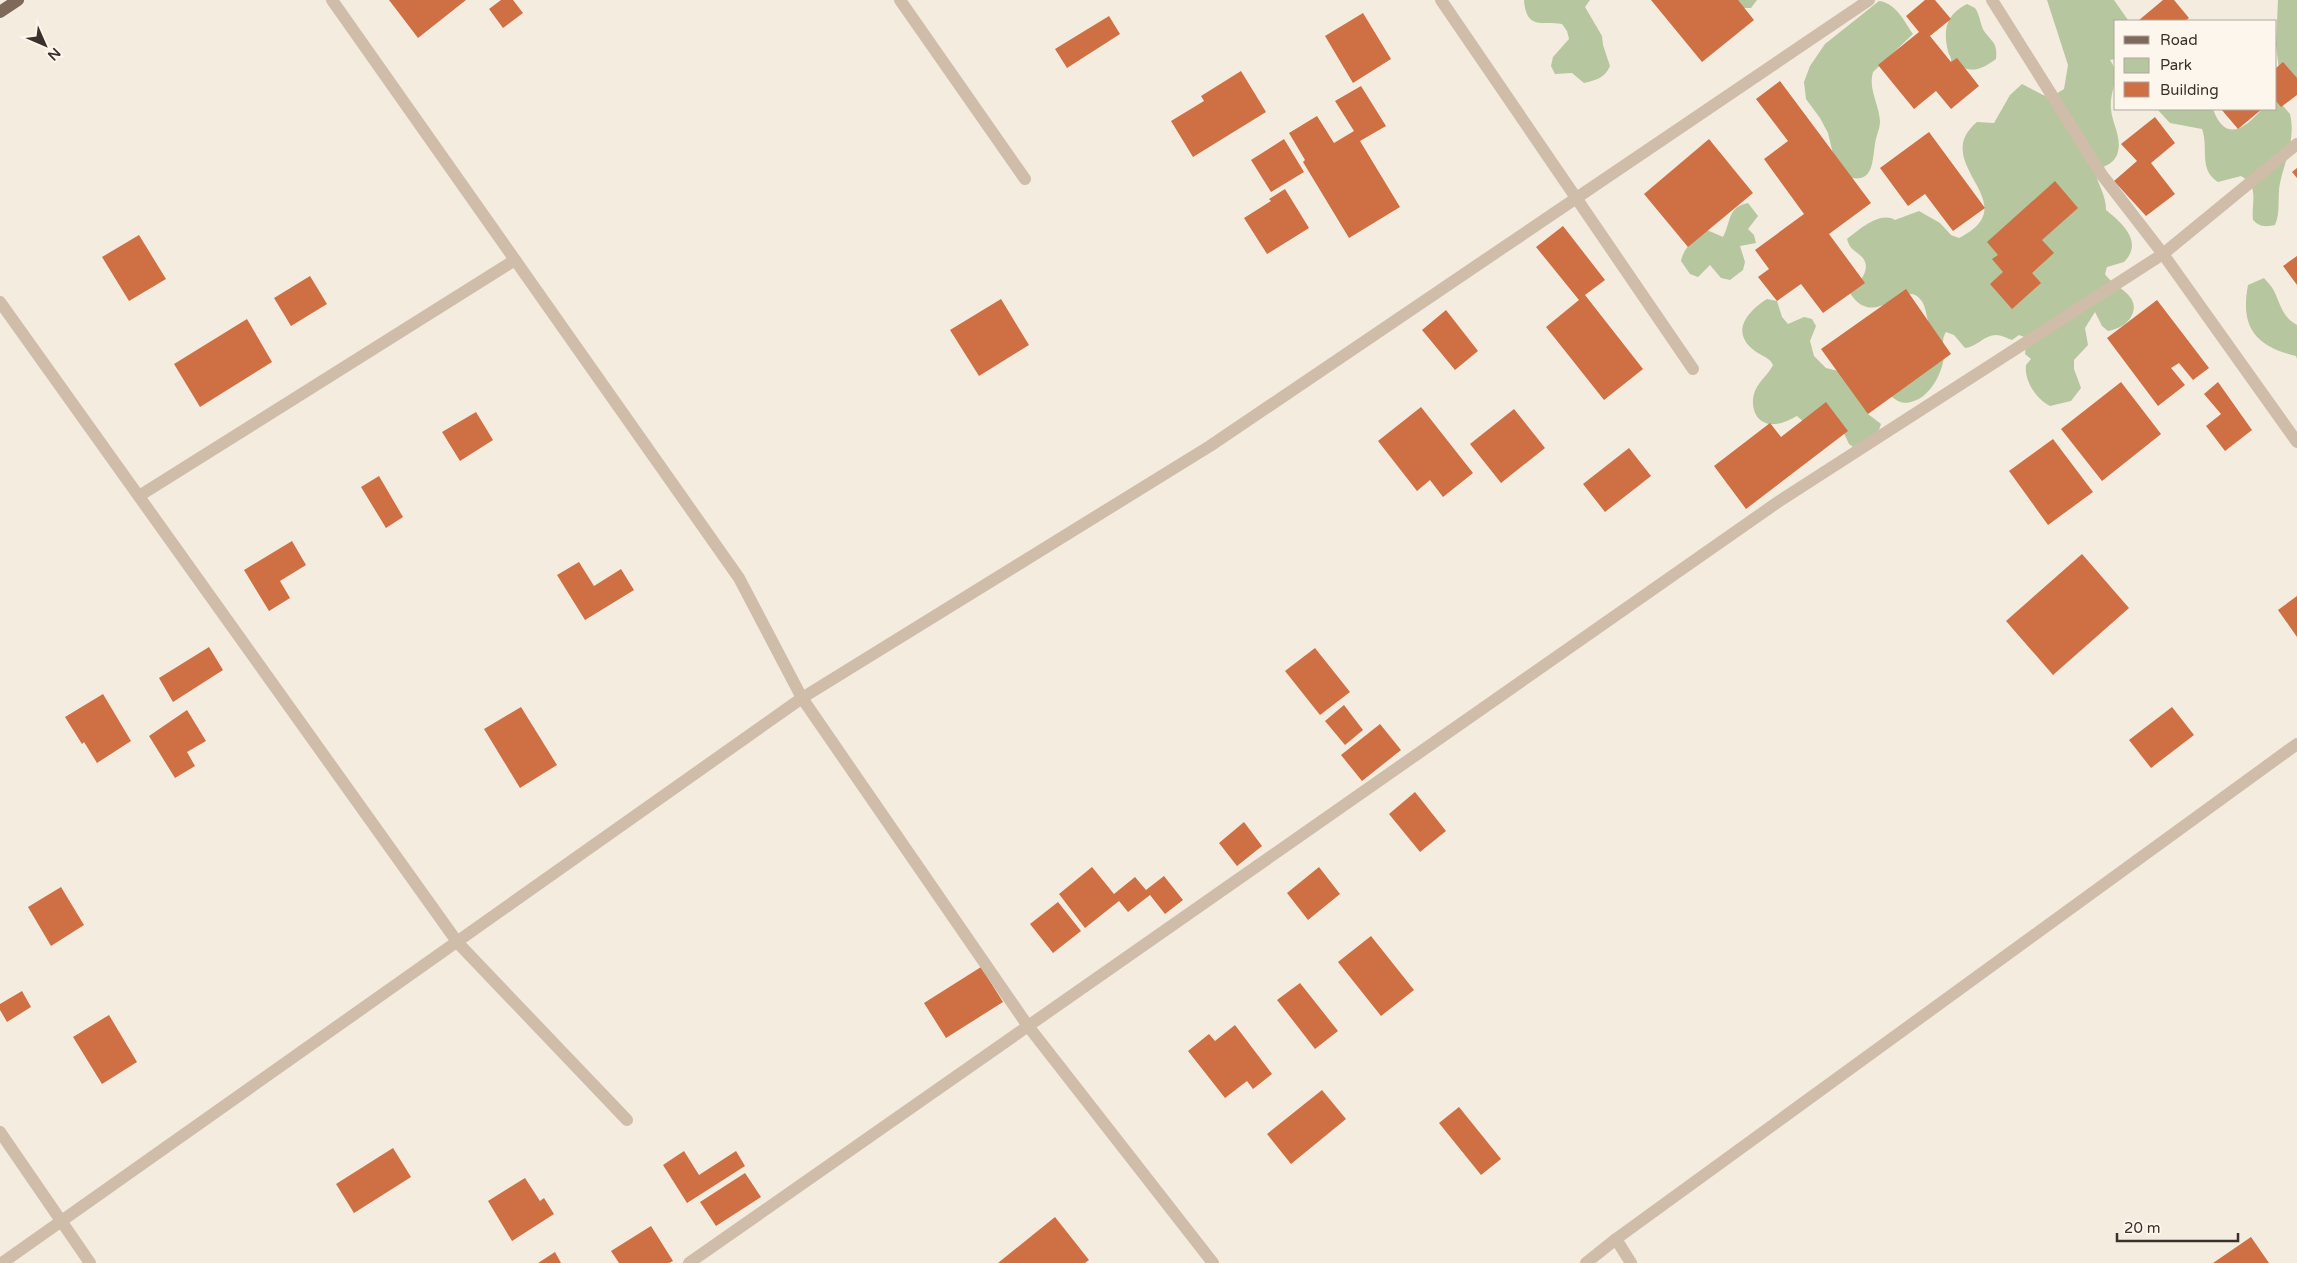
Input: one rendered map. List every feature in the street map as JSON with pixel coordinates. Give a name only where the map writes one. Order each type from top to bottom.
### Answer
[{"type":"main road","points":[[0,12],[18,0]]},
{"type":"street","points":[[332,0],[739,578],[802,698],[1028,1026],[1213,1263]]},
{"type":"street","points":[[900,0],[1025,179]]},
{"type":"street","points":[[1441,0],[1693,369]]},
{"type":"street","points":[[2,1263],[458,943],[802,698],[1210,446],[1869,0]]},
{"type":"street","points":[[1992,0],[2102,175],[2163,254],[2297,442]]},
{"type":"street","points":[[689,1263],[1778,502],[2163,254],[2297,144]]},
{"type":"street","points":[[140,496],[515,260]]},
{"type":"street","points":[[0,302],[458,943],[627,1120]]},
{"type":"street","points":[[1586,1263],[1616,1239],[2297,744]]},
{"type":"street","points":[[0,1132],[90,1263]]},
{"type":"street","points":[[1616,1239],[1632,1263]]},
{"type":"green space","points":[[1524,0],[1590,0],[1585,7],[1602,36],[1610,66],[1606,73],[1584,83],[1572,73],[1555,74],[1551,66],[1553,57],[1569,39],[1567,31],[1562,24],[1542,23],[1532,20],[1525,10]]},
{"type":"green space","points":[[1730,0],[1757,0],[1751,8],[1742,8]]},
{"type":"green space","points":[[2047,0],[2114,0],[2128,20],[2114,20],[2114,59],[2110,60],[2114,69],[2111,109],[2119,149],[2111,163],[2095,170],[2105,199],[2106,210],[2124,227],[2131,240],[2130,255],[2124,262],[2107,267],[2105,274],[2130,297],[2134,309],[2131,317],[2121,326],[2108,331],[2102,326],[2095,312],[2085,328],[2088,345],[2074,360],[2074,369],[2081,388],[2071,401],[2050,406],[2036,394],[2029,383],[2026,371],[2026,365],[2031,359],[2025,354],[2027,338],[2019,335],[2012,340],[1996,335],[1965,348],[1954,335],[1946,332],[1943,340],[1944,354],[1942,367],[1931,388],[1920,398],[1907,403],[1895,399],[1890,395],[1929,324],[1925,307],[1922,301],[1913,294],[1879,306],[1869,307],[1860,304],[1850,293],[1863,276],[1866,266],[1862,257],[1851,248],[1847,239],[1877,219],[1889,218],[1895,220],[1919,211],[1940,223],[1951,235],[1959,238],[1978,225],[1984,211],[1982,197],[1963,153],[1965,138],[1977,122],[1994,123],[2010,95],[2022,84],[2051,97],[2064,89],[2068,65]]},
{"type":"green space","points":[[2278,0],[2297,0],[2297,84],[2279,70]]},
{"type":"green space","points":[[1879,1],[1885,2],[1895,9],[1913,34],[1873,72],[1872,84],[1880,121],[1872,165],[1870,171],[1862,178],[1847,177],[1834,158],[1828,133],[1806,99],[1804,82],[1810,66],[1825,44]]},
{"type":"green space","points":[[1967,4],[1975,8],[1984,31],[1994,43],[1996,49],[1996,59],[1974,70],[1951,62],[1946,36],[1946,29],[1950,18]]},
{"type":"green space","points":[[2277,101],[2290,114],[2291,141],[2280,183],[2275,225],[2260,225],[2253,220],[2253,190],[2247,180],[2241,176],[2218,182],[2212,177],[2206,165],[2202,129],[2170,123],[2158,110],[2213,110],[2218,120],[2229,129],[2242,127],[2261,110],[2277,110]]},
{"type":"green space","points":[[1748,203],[1758,216],[1748,229],[1754,235],[1756,243],[1740,246],[1745,262],[1743,270],[1730,280],[1721,278],[1710,265],[1698,277],[1690,274],[1681,261],[1688,247],[1707,230],[1723,237],[1733,212],[1741,205]]},
{"type":"green space","points":[[2264,278],[2273,289],[2285,314],[2297,325],[2297,359],[2296,356],[2270,347],[2254,332],[2249,323],[2246,312],[2248,285]]},
{"type":"green space","points":[[1767,299],[1777,301],[1782,317],[1788,324],[1804,317],[1812,319],[1816,326],[1810,341],[1814,356],[1826,368],[1851,374],[1868,414],[1881,424],[1878,433],[1856,449],[1849,444],[1842,429],[1804,422],[1797,416],[1781,423],[1768,424],[1763,422],[1756,414],[1753,403],[1755,391],[1773,365],[1768,359],[1747,344],[1743,337],[1742,329],[1744,322],[1753,310]]},
{"type":"building","points":[[389,0],[466,0],[418,38]]},
{"type":"building","points":[[501,0],[513,0],[523,13],[503,28],[489,9]]},
{"type":"building","points":[[1651,0],[1738,0],[1754,20],[1702,62]]},
{"type":"building","points":[[1925,0],[1935,0],[1951,19],[1930,36],[1951,62],[1957,58],[1979,86],[1951,109],[1936,91],[1914,109],[1878,65],[1919,32],[1906,16]]},
{"type":"building","points":[[2163,0],[2174,0],[2189,18],[2186,20],[2139,20]]},
{"type":"building","points":[[1363,13],[1391,59],[1353,83],[1325,36]]},
{"type":"building","points":[[1109,16],[1120,34],[1067,68],[1055,49]]},
{"type":"building","points":[[2283,62],[2297,78],[2297,95],[2281,107],[2277,102],[2277,67]]},
{"type":"building","points":[[1241,71],[1266,112],[1193,157],[1171,121],[1204,101],[1201,96]]},
{"type":"building","points":[[1780,81],[1871,203],[1829,234],[1865,283],[1823,313],[1801,284],[1777,301],[1758,277],[1769,269],[1755,250],[1804,214],[1764,159],[1788,141],[1756,99]]},
{"type":"building","points":[[1361,86],[1386,126],[1360,141],[1400,207],[1349,238],[1303,162],[1305,160],[1289,133],[1317,116],[1334,143],[1354,131],[1335,101]]},
{"type":"building","points":[[2222,110],[2261,110],[2238,129]]},
{"type":"building","points":[[2155,117],[2175,143],[2151,163],[2175,194],[2146,216],[2114,181],[2137,161],[2121,144]]},
{"type":"building","points":[[1929,132],[1985,208],[1953,231],[1925,194],[1908,206],[1880,168]]},
{"type":"building","points":[[1284,139],[1304,172],[1271,192],[1251,160]]},
{"type":"building","points":[[1709,139],[1753,193],[1688,247],[1644,194]]},
{"type":"building","points":[[2297,168],[2297,178],[2292,172]]},
{"type":"building","points":[[2055,181],[2078,208],[2042,240],[2054,253],[2032,273],[2041,283],[2012,309],[1990,284],[2003,272],[1992,259],[1998,255],[1987,242]]},
{"type":"building","points":[[1285,189],[1309,228],[1267,254],[1244,218],[1271,201],[1269,199]]},
{"type":"building","points":[[1563,226],[1605,280],[1585,295],[1643,369],[1604,400],[1546,327],[1579,300],[1536,247]]},
{"type":"building","points":[[139,235],[166,279],[129,301],[102,257]]},
{"type":"building","points":[[2297,256],[2297,285],[2283,266]]},
{"type":"building","points":[[310,276],[327,304],[291,326],[274,298]]},
{"type":"building","points":[[1906,289],[1951,354],[1868,414],[1821,349]]},
{"type":"building","points":[[1001,299],[1029,345],[979,376],[950,330]]},
{"type":"building","points":[[2157,300],[2209,368],[2193,380],[2179,363],[2171,368],[2185,385],[2158,406],[2107,338]]},
{"type":"building","points":[[1446,310],[1478,351],[1455,370],[1422,330]]},
{"type":"building","points":[[247,319],[272,362],[200,407],[174,364]]},
{"type":"building","points":[[2121,382],[2161,434],[2102,481],[2061,429]]},
{"type":"building","points":[[2218,382],[2252,430],[2225,451],[2206,426],[2221,414],[2204,394]]},
{"type":"building","points":[[1826,402],[1848,431],[1746,509],[1714,466],[1770,423],[1781,437]]},
{"type":"building","points":[[1421,407],[1473,473],[1443,497],[1430,480],[1417,491],[1378,441]]},
{"type":"building","points":[[1514,409],[1545,448],[1501,483],[1470,444]]},
{"type":"building","points":[[476,412],[493,440],[460,461],[442,432]]},
{"type":"building","points":[[2053,439],[2093,492],[2048,525],[2009,471]]},
{"type":"building","points":[[1629,448],[1651,476],[1605,512],[1583,484]]},
{"type":"building","points":[[379,476],[403,517],[386,528],[361,487]]},
{"type":"building","points":[[292,541],[306,565],[280,581],[290,598],[269,611],[244,570]]},
{"type":"building","points":[[2082,554],[2129,608],[2053,675],[2006,621]]},
{"type":"building","points":[[579,562],[594,586],[621,569],[634,590],[585,620],[557,575]]},
{"type":"building","points":[[2297,596],[2297,637],[2278,610]]},
{"type":"building","points":[[209,647],[223,670],[173,702],[159,678]]},
{"type":"building","points":[[1315,648],[1350,692],[1320,715],[1285,671]]},
{"type":"building","points":[[103,694],[131,741],[97,763],[65,717]]},
{"type":"building","points":[[1344,705],[1363,730],[1345,745],[1325,721]]},
{"type":"building","points":[[521,707],[557,765],[520,788],[484,729]]},
{"type":"building","points":[[2172,707],[2194,735],[2151,768],[2129,740]]},
{"type":"building","points":[[187,710],[206,741],[187,752],[195,766],[175,778],[149,736]]},
{"type":"building","points":[[1380,724],[1401,750],[1362,781],[1341,755]]},
{"type":"building","points":[[1415,792],[1446,831],[1420,852],[1389,814]]},
{"type":"building","points":[[1244,822],[1262,846],[1237,866],[1219,843]]},
{"type":"building","points":[[1092,867],[1114,894],[1135,877],[1146,890],[1164,876],[1183,900],[1165,914],[1150,895],[1128,912],[1119,901],[1085,928],[1059,894]]},
{"type":"building","points":[[1319,867],[1340,894],[1308,920],[1287,893]]},
{"type":"building","points":[[61,887],[84,925],[51,946],[28,907]]},
{"type":"building","points":[[1058,902],[1081,931],[1053,953],[1030,924]]},
{"type":"building","points":[[1371,936],[1414,990],[1381,1016],[1338,962]]},
{"type":"building","points":[[981,967],[1003,1002],[946,1038],[924,1003]]},
{"type":"building","points":[[1300,983],[1338,1031],[1315,1049],[1277,1000]]},
{"type":"building","points":[[22,991],[31,1007],[7,1022],[0,1010],[0,1004]]},
{"type":"building","points":[[109,1015],[137,1062],[102,1084],[73,1037]]},
{"type":"building","points":[[1235,1025],[1272,1074],[1253,1089],[1247,1081],[1225,1098],[1188,1051],[1209,1034],[1215,1041]]},
{"type":"building","points":[[1322,1090],[1346,1119],[1291,1164],[1267,1134]]},
{"type":"building","points":[[1459,1107],[1501,1159],[1481,1175],[1439,1123]]},
{"type":"building","points":[[393,1148],[411,1177],[354,1213],[336,1184]]},
{"type":"building","points":[[684,1151],[699,1175],[736,1151],[745,1166],[687,1203],[663,1165]]},
{"type":"building","points":[[745,1173],[761,1197],[716,1226],[700,1202]]},
{"type":"building","points":[[525,1178],[540,1201],[544,1198],[554,1214],[512,1241],[488,1201]]},
{"type":"building","points":[[1055,1217],[1089,1260],[1085,1263],[998,1263]]},
{"type":"building","points":[[651,1226],[673,1261],[669,1263],[619,1263],[611,1251]]},
{"type":"building","points":[[2251,1237],[2269,1263],[2213,1263]]},
{"type":"building","points":[[555,1252],[561,1263],[538,1263]]}]
